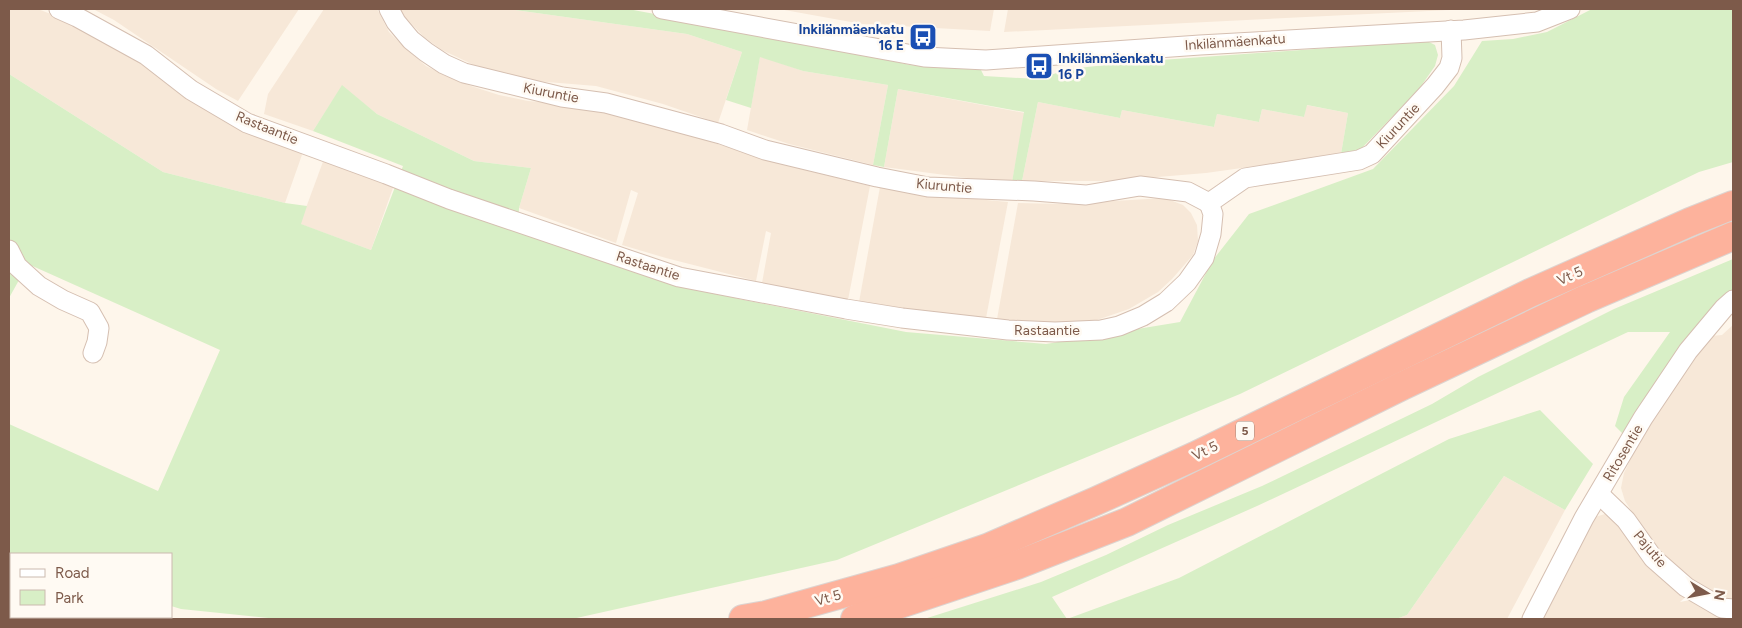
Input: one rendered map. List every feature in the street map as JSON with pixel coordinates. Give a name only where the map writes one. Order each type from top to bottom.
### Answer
[{"type":"highway","name":"Vt 5","points":[[743,619],[766,615],[899,578],[987,548],[1195,456],[1530,293],[1690,222],[1733,205]]},
{"type":"highway","name":"Vt 5","points":[[855,619],[1017,565],[1127,522],[1410,382],[1577,303],[1733,236]]},
{"type":"street","name":"Rastaantie","points":[[59,9],[77,17],[146,56],[190,90],[247,123],[458,202],[679,277],[902,318],[1008,330],[1055,332],[1101,330],[1119,326],[1144,316],[1159,307],[1188,282],[1204,258],[1212,234],[1213,214],[1209,202]]},
{"type":"street","name":"Kiuruntie","points":[[389,9],[396,22],[411,40],[444,64],[464,73],[553,95],[606,103],[721,134],[765,150],[878,177],[928,187],[1086,195],[1140,186],[1188,192],[1209,202],[1246,178],[1359,160],[1372,154],[1435,86],[1449,68],[1452,58],[1452,30]]},
{"type":"street","name":"Inkilänmäenkatu","points":[[662,9],[924,56],[986,60],[1208,44],[1452,30],[1537,22],[1570,9]]},
{"type":"street","points":[[9,250],[17,266],[39,286],[63,300],[90,312],[99,328],[94,353]]},
{"type":"street","name":"Ritosentie","points":[[1532,619],[1560,562],[1643,418],[1688,351],[1733,300]]},
{"type":"street","name":"Pajutie","points":[[1599,494],[1626,520],[1653,558],[1686,587],[1722,608],[1733,609]]},
{"type":"shaded area","points":[[9,9],[38,9],[76,24],[102,37],[199,104],[303,152],[285,203],[163,172],[9,74]]},
{"type":"shaded area","points":[[93,9],[299,9],[238,101],[216,89],[114,20]]},
{"type":"shaded area","points":[[324,9],[377,9],[389,32],[426,66],[471,86],[499,95],[528,101],[566,104],[625,115],[785,165],[870,186],[848,300],[762,283],[771,233],[766,231],[756,281],[622,245],[638,193],[631,190],[616,243],[519,208],[531,168],[474,161],[377,114],[342,86],[313,131],[264,114],[268,94]]},
{"type":"shaded area","points":[[400,9],[508,9],[687,34],[742,52],[718,123],[663,104],[596,86],[535,81],[476,66],[442,50],[424,37],[404,16]]},
{"type":"shaded area","points":[[779,9],[994,9],[990,31],[862,24]]},
{"type":"shaded area","points":[[1008,9],[1470,9],[1004,32]]},
{"type":"shaded area","points":[[760,56],[803,71],[888,85],[873,165],[789,144],[747,130]]},
{"type":"shaded area","points":[[898,89],[1025,113],[1012,182],[884,167]]},
{"type":"shaded area","points":[[1038,102],[1120,118],[1122,110],[1214,127],[1217,114],[1259,122],[1262,109],[1304,117],[1306,105],[1348,113],[1341,154],[1206,173],[1109,181],[1022,181]]},
{"type":"shaded area","points":[[324,159],[394,185],[371,250],[300,224]]},
{"type":"shaded area","points":[[880,187],[922,194],[1008,202],[986,318],[901,309],[859,302]]},
{"type":"shaded area","points":[[1165,198],[1183,205],[1191,213],[1197,225],[1198,241],[1193,255],[1158,292],[1129,309],[1094,321],[1062,323],[997,319],[1018,203],[1062,204]]},
{"type":"shaded area","points":[[1733,325],[1733,603],[1726,601],[1685,577],[1663,554],[1638,521],[1625,501],[1621,488],[1624,473],[1640,440],[1675,384],[1711,336],[1722,335]]},
{"type":"shaded area","points":[[1504,476],[1565,510],[1507,619],[1396,619],[1407,615]]},
{"type":"shaded area","points":[[1605,514],[1614,517],[1642,556],[1679,593],[1701,608],[1719,617],[1730,619],[1541,619],[1595,517]]},
{"type":"green space","points":[[508,9],[628,9],[810,43],[910,65],[981,70],[984,76],[1038,79],[1069,69],[1133,62],[1427,41],[1435,45],[1438,55],[1435,66],[1419,89],[1361,149],[1341,154],[1348,113],[1307,105],[1304,117],[1262,109],[1259,122],[1217,114],[1214,127],[1122,110],[1120,118],[1038,102],[1022,181],[1012,182],[1024,112],[898,89],[884,167],[873,165],[888,85],[803,71],[760,57],[751,108],[726,100],[742,52],[687,34]]},
{"type":"green space","points":[[1592,9],[1733,9],[1733,162],[1699,172],[1240,394],[837,560],[572,619],[278,619],[181,609],[172,606],[172,553],[10,553],[9,557],[9,424],[158,491],[220,350],[28,264],[9,298],[9,74],[163,172],[285,203],[307,206],[301,224],[371,250],[403,166],[313,131],[342,85],[377,114],[474,161],[531,168],[519,208],[518,232],[647,275],[739,299],[906,332],[1046,344],[1180,322],[1213,260],[1249,214],[1373,169],[1454,86],[1482,41],[1513,39],[1547,32]]},
{"type":"green space","points":[[1733,259],[1733,290],[1693,330],[1626,437],[1615,426],[1624,397],[1670,332],[1628,332],[1257,506],[1052,597],[1067,619],[924,619],[1041,582],[1106,555],[1168,525],[1262,486],[1432,404],[1478,377],[1614,309]]},
{"type":"green space","points":[[1540,410],[1593,464],[1565,510],[1504,476],[1407,615],[1396,619],[1067,619],[1179,578],[1449,439]]},
{"type":"place","name":"Inkilänmäenkatu 16 E","points":[[923,37]]},
{"type":"place","name":"Inkilänmäenkatu 16 P","points":[[1039,66]]}]
